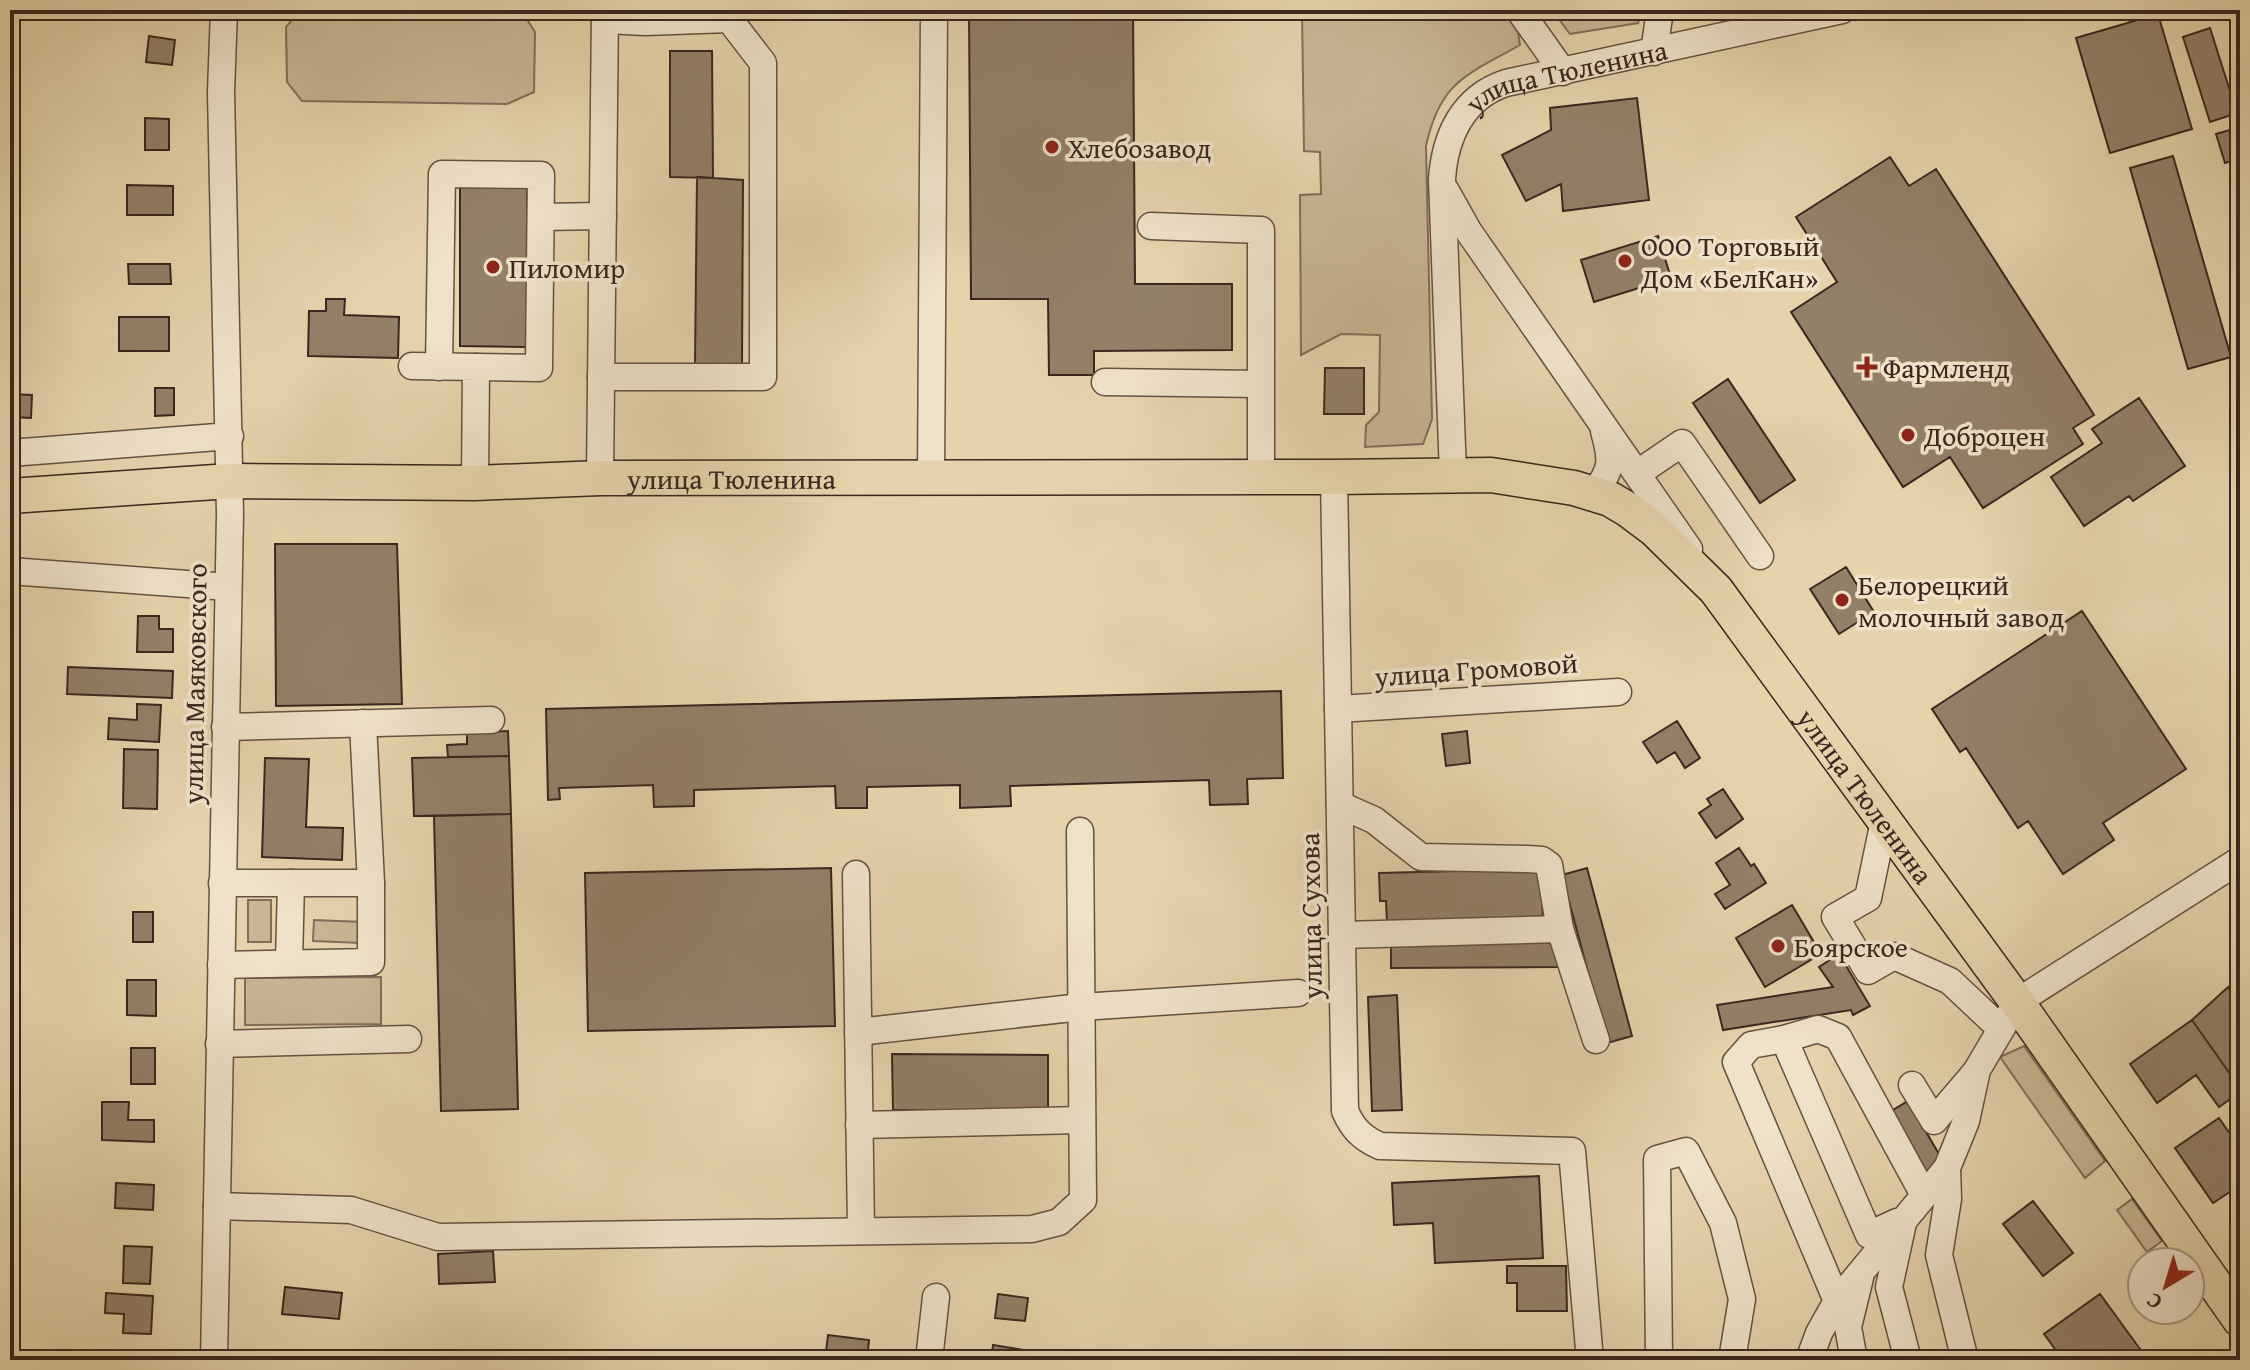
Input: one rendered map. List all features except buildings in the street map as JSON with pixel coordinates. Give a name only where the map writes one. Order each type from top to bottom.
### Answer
[{"type":"main road","name":"улица Тюленина","points":[[10,496],[230,481],[475,483],[600,478],[1334,477],[1453,474],[1491,475],[1594,493],[1627,509],[1655,530],[1716,590],[1884,821],[2009,1016],[2240,1320]]},
{"type":"street","name":"улица Маяковского","points":[[214,1360],[230,481],[221,92],[224,10]]},
{"type":"street","points":[[931,478],[934,10]]},
{"type":"street","points":[[1519,10],[1563,72]]},
{"type":"street","points":[[1654,52],[1660,10]]},
{"type":"street","name":"улица Тюленина","points":[[1453,474],[1444,160],[1450,133],[1472,103],[1495,87],[1842,10]]},
{"type":"street","points":[[600,478],[601,377],[603,216],[605,15],[645,22],[732,15],[763,63],[763,377],[601,377]]},
{"type":"street","points":[[412,366],[439,367],[539,368],[541,175],[442,174],[439,367]]},
{"type":"street","name":"улица Тюленина","points":[[1443,184],[1469,232],[1601,419],[1716,590]]},
{"type":"street","points":[[541,217],[603,216]]},
{"type":"street","points":[[1151,226],[1261,230],[1261,477]]},
{"type":"street","points":[[475,483],[476,367]]},
{"type":"street","points":[[1105,382],[1260,384]]},
{"type":"street","points":[[1594,493],[1610,469],[1610,449],[1601,419]]},
{"type":"street","points":[[10,453],[230,436]]},
{"type":"street","points":[[1638,473],[1682,443],[1760,556]]},
{"type":"street","name":"улица Сухова","points":[[1334,477],[1345,1111],[1352,1127],[1380,1146],[1572,1151],[1590,1360]]},
{"type":"street","points":[[10,571],[228,587]]},
{"type":"street","name":"улица Громовой","points":[[1338,709],[1618,692]]},
{"type":"street","points":[[225,727],[491,720]]},
{"type":"street","points":[[221,965],[371,962],[371,883],[363,723]]},
{"type":"street","points":[[1340,805],[1374,820],[1421,857],[1542,860],[1549,865],[1560,929],[1596,1040]]},
{"type":"street","points":[[1884,821],[1868,898],[1835,917],[1868,971],[1894,956],[1950,981],[2009,1016]]},
{"type":"street","points":[[217,1206],[351,1210],[438,1237],[1032,1229],[1059,1222],[1083,1200],[1080,831]]},
{"type":"street","points":[[1912,1085],[1934,1121],[1977,1070],[2009,1016],[2240,860]]},
{"type":"street","points":[[856,874],[861,1231]]},
{"type":"street","points":[[222,883],[371,883]]},
{"type":"street","points":[[289,962],[291,883]]},
{"type":"street","points":[[1342,935],[1560,929]]},
{"type":"street","points":[[858,1032],[1081,1007],[1298,993]]},
{"type":"street","points":[[1837,1301],[1736,1062],[1751,1045],[1818,1029],[1838,1037],[1924,1195]]},
{"type":"street","points":[[219,1044],[408,1039]]},
{"type":"street","points":[[1784,1039],[1869,1235],[1904,1219]]},
{"type":"street","points":[[1809,1360],[1819,1333],[1837,1301],[1947,1168],[1966,1121],[1977,1070]]},
{"type":"street","points":[[859,1125],[1082,1120]]},
{"type":"street","points":[[1659,1360],[1657,1159],[1686,1151],[1723,1223],[1742,1299],[1732,1360]]},
{"type":"street","points":[[1947,1168],[1948,1199],[1939,1255],[1965,1360]]},
{"type":"street","points":[[1904,1219],[1889,1287],[1908,1360]]},
{"type":"street","points":[[1854,1360],[1848,1327],[1861,1271]]},
{"type":"street","points":[[929,1360],[936,1297]]},
{"type":"shaded area","points":[[300,10],[521,10],[535,32],[534,92],[507,104],[302,101],[287,82],[286,27]]},
{"type":"shaded area","points":[[1302,10],[1510,10],[1516,19],[1520,45],[1458,82],[1439,107],[1426,146],[1432,419],[1423,444],[1365,447],[1366,425],[1379,412],[1380,335],[1341,334],[1301,355],[1300,195],[1321,194],[1320,152],[1304,151]]},
{"type":"shaded area","points":[[1552,10],[1642,10],[1638,23],[1570,34]]},
{"type":"shaded area","points":[[248,900],[271,900],[271,942],[248,942]]},
{"type":"shaded area","points":[[314,920],[362,922],[361,943],[313,941]]},
{"type":"shaded area","points":[[381,977],[381,1024],[245,1025],[245,978]]},
{"type":"shaded area","points":[[2024,1046],[2105,1161],[2085,1178],[2000,1057]]},
{"type":"shaded area","points":[[2132,1199],[2162,1241],[2155,1246],[2143,1246],[2117,1210]]},
{"type":"place","name":"Хлебозавод","points":[[1052,147]]},
{"type":"place","name":"ООО Торговый Дом «БелКан»","points":[[1625,261]]},
{"type":"place","name":"Пиломир","points":[[493,267]]},
{"type":"place","name":"Фармленд","points":[[1867,367]]},
{"type":"place","name":"Доброцен","points":[[1908,435]]},
{"type":"place","name":"Белорецкий молочный завод","points":[[1842,600]]},
{"type":"place","name":"Боярское","points":[[1778,946]]}]
